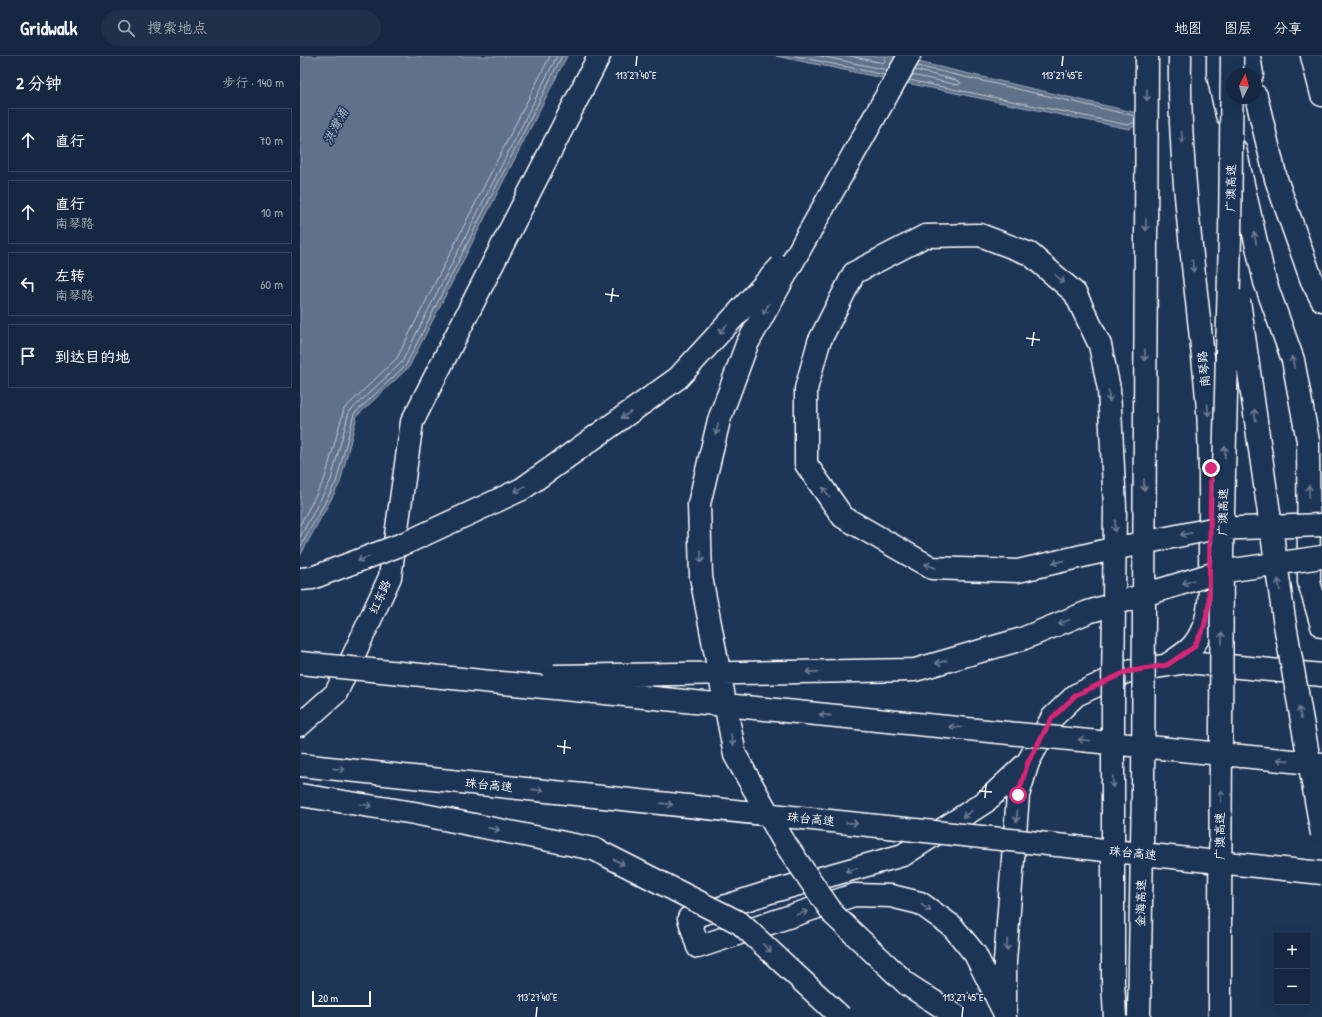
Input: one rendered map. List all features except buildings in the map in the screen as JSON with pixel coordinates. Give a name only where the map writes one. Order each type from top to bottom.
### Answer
[{"type":"main road","name":"红东路","points":[[300,725],[336,693],[390,576],[412,422],[599,56]]},
{"type":"main road","points":[[909,56],[747,344],[719,420],[699,504],[701,577],[735,755],[784,842],[834,915],[908,986],[958,1017]]},
{"type":"main road","name":"金海高速","points":[[1139,1017],[1143,789],[1147,56]]},
{"type":"main road","name":"南琴路","points":[[1167,665],[1194,647],[1204,627],[1209,604],[1211,468],[1208,400],[1192,262],[1179,95],[1180,56]]},
{"type":"main road","points":[[1218,56],[1218,75],[1265,282],[1293,360],[1307,434],[1310,582],[1322,626]]},
{"type":"main road","name":"广澳高速","points":[[1220,1017],[1222,552],[1230,236],[1232,56]]},
{"type":"main road","points":[[1249,56],[1251,68]]},
{"type":"main road","points":[[1312,56],[1322,95]]},
{"type":"main road","points":[[1258,104],[1276,179],[1312,281],[1322,300]]},
{"type":"main road","points":[[1115,1017],[1113,982],[1113,671],[1115,555],[1115,547],[1115,539],[1115,508],[1109,389],[1100,345],[1075,293],[1030,254],[980,235],[925,236],[854,273],[819,342],[806,389],[806,464],[843,517],[932,568],[1018,571],[1108,550],[1115,549],[1123,547],[1130,546],[1212,529],[1322,525]]},
{"type":"main road","points":[[1230,236],[1284,619],[1322,834]]},
{"type":"main road","points":[[300,579],[312,578],[408,542],[522,489],[678,378],[806,238]]},
{"type":"main road","points":[[449,678],[915,670],[1022,639],[1088,612],[1220,572],[1322,556]]},
{"type":"main road","points":[[1005,1014],[1005,962],[1018,795],[1028,762],[1052,718],[1076,695],[1126,672],[1167,665],[1187,662],[1322,675]]},
{"type":"main road","points":[[300,663],[1322,764]]},
{"type":"main road","points":[[1005,1014],[975,954],[952,926],[920,903],[891,896],[854,895],[698,947],[689,918],[767,893],[903,855],[985,802],[1028,762]]},
{"type":"main road","name":"珠台高速","points":[[300,765],[1322,874]]},
{"type":"main road","points":[[300,795],[414,813],[594,849],[740,923],[841,1017]]},
{"type":"water","name":"洪灣涌","points":[[300,56],[567,56],[409,367],[357,416],[340,483],[300,556]]},
{"type":"water","points":[[776,56],[892,56],[1137,113],[1146,121],[1129,129]]},
{"type":"route","points":[[1018,795],[1028,762],[1052,718],[1076,695],[1126,672],[1167,665],[1194,647],[1204,627],[1209,604],[1211,468]]}]
